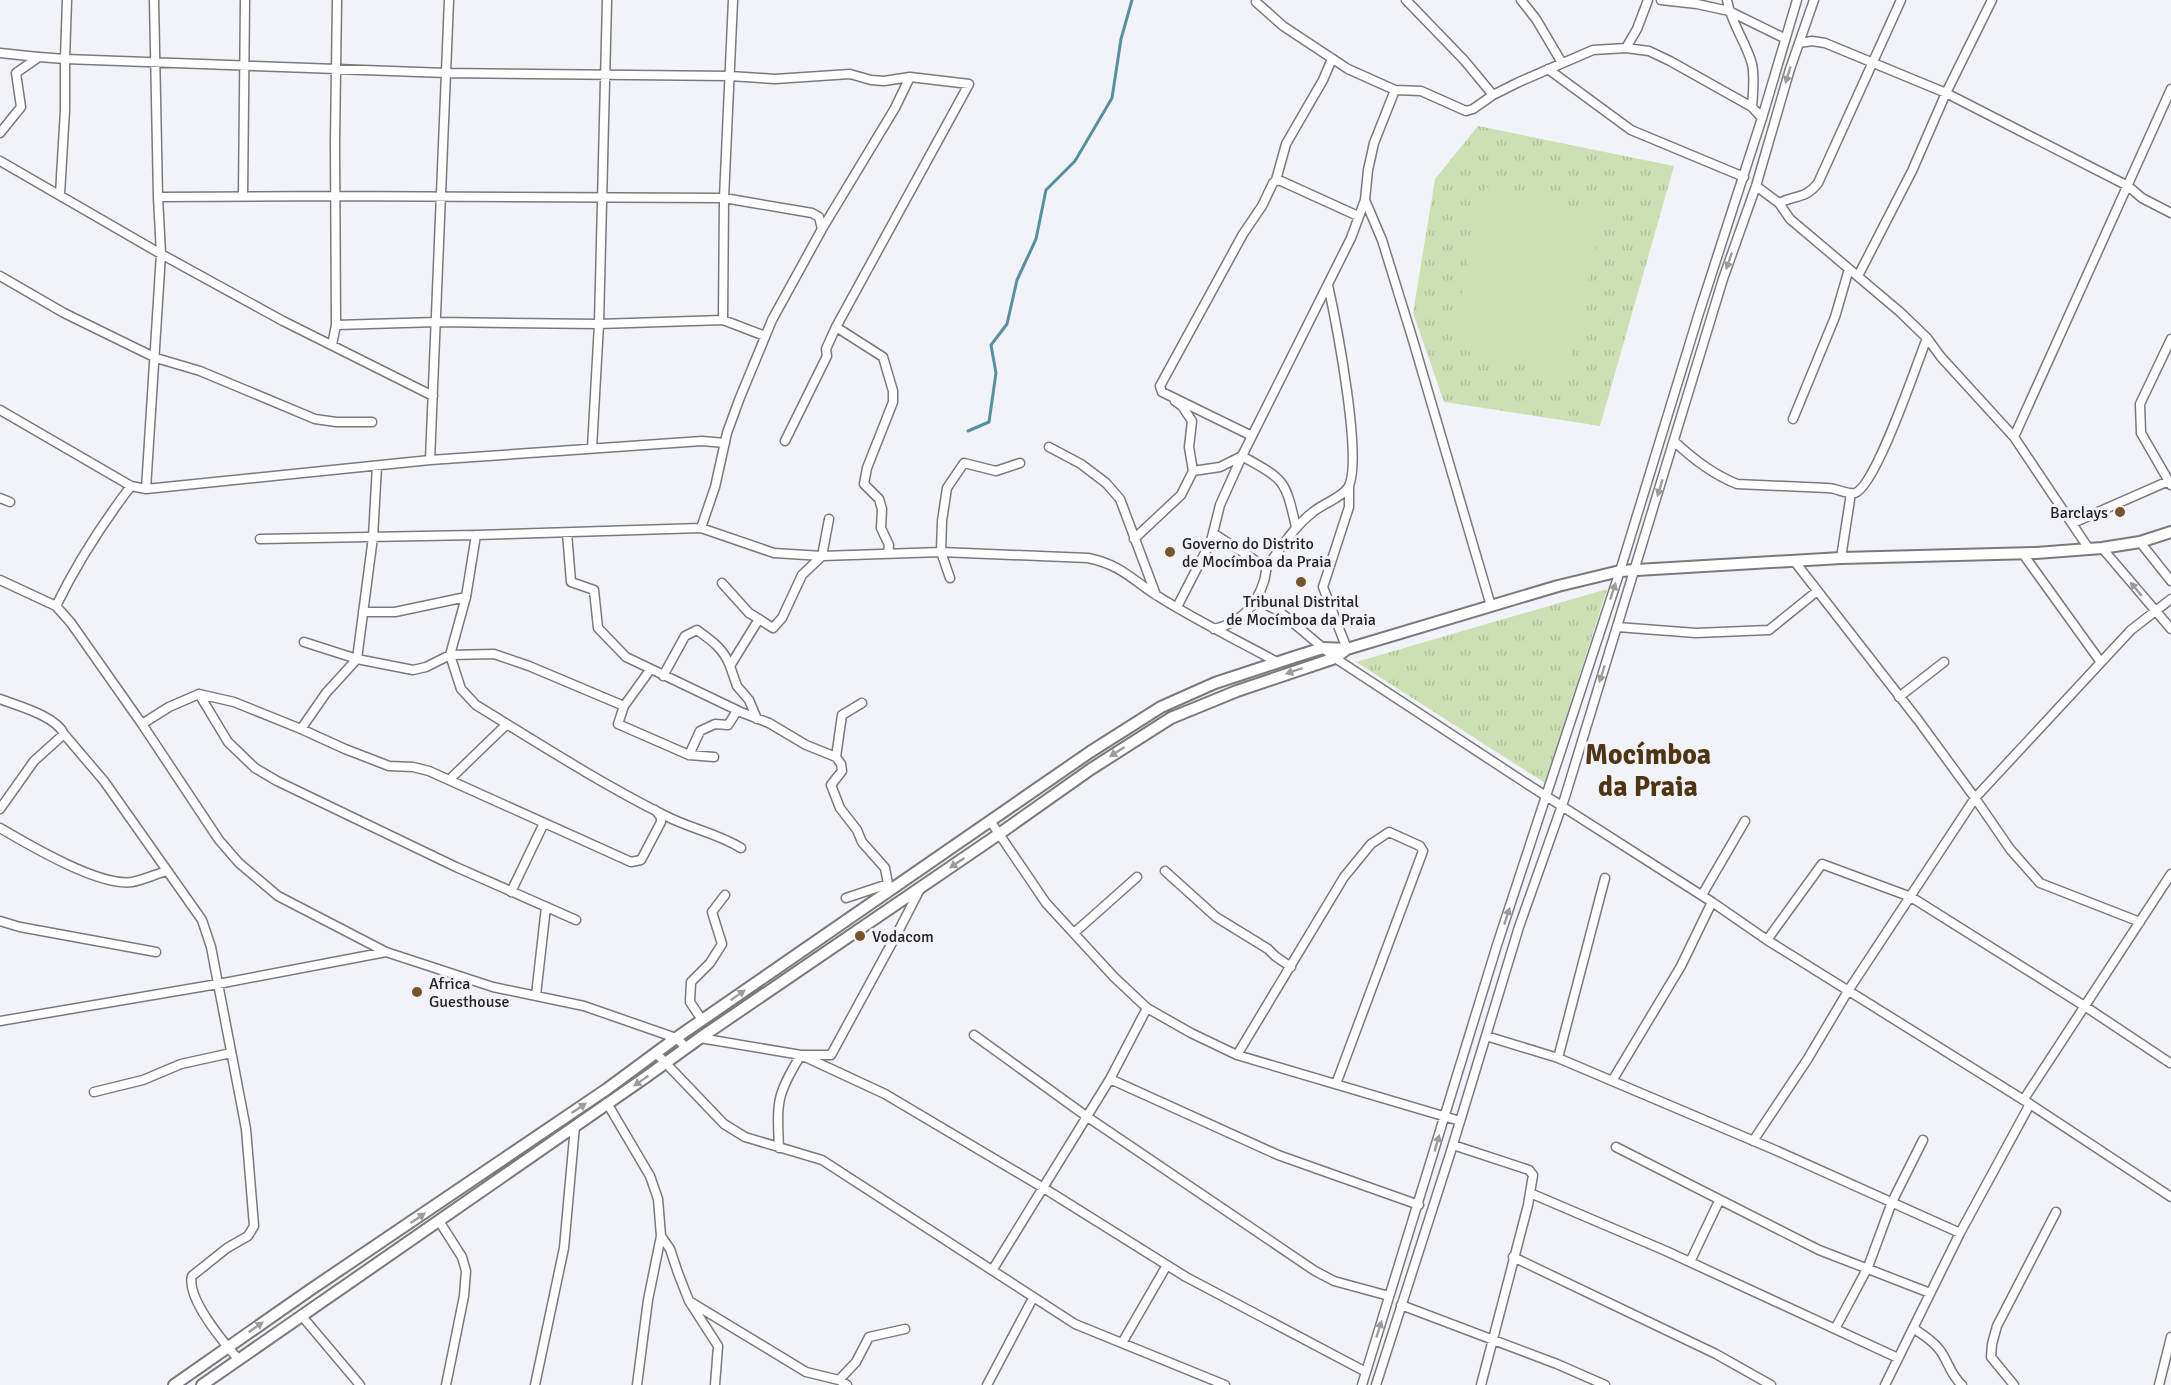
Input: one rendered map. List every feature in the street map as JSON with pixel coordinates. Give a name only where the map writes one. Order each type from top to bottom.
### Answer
[{"type":"street","points":[[60,194],[65,110],[67,0]]},
{"type":"street","points":[[146,489],[161,254],[154,0]]},
{"type":"street","points":[[243,196],[245,0]]},
{"type":"street","points":[[332,345],[336,325],[334,196],[337,0]]},
{"type":"street","points":[[430,460],[449,0]]},
{"type":"street","points":[[592,448],[598,324],[607,0]]},
{"type":"street","points":[[723,320],[724,198],[733,0]]},
{"type":"street","points":[[1406,0],[1464,60],[1493,95]]},
{"type":"street","points":[[1521,0],[1536,19],[1562,63]]},
{"type":"street","points":[[1626,48],[1637,29],[1648,0]]},
{"type":"street","points":[[1661,0],[1698,4],[1729,11],[1784,38]]},
{"type":"street","points":[[1727,0],[1729,11],[1751,63],[1754,84],[1752,107]]},
{"type":"street","points":[[1362,1385],[1497,945],[1620,571],[1797,0]]},
{"type":"street","points":[[1376,1385],[1453,1145],[1512,950],[1562,805],[1675,442],[1723,279],[1756,186],[1814,0]]},
{"type":"street","points":[[1779,203],[1793,197],[1807,195],[1818,183],[1901,0]]},
{"type":"street","points":[[1858,276],[1912,171],[1946,93],[1992,0]]},
{"type":"street","points":[[1256,2],[1283,26],[1348,69],[1395,90],[1421,91],[1466,111],[1473,109],[1493,95],[1593,50],[1626,48],[1649,51],[1670,61],[1752,107],[1762,118]]},
{"type":"street","points":[[1799,43],[1812,41],[1825,43],[1946,93],[2128,186],[2142,198],[2171,213]]},
{"type":"street","points":[[0,53],[154,63],[337,67],[446,73],[730,76],[775,79],[850,74],[871,80],[884,81],[910,77],[969,84],[836,327],[826,349],[828,356],[785,441]]},
{"type":"street","points":[[0,133],[21,107],[16,73],[39,57]]},
{"type":"street","points":[[1134,539],[1181,495],[1194,471],[1189,447],[1192,422],[1182,406],[1162,392],[1160,386],[1276,180],[1286,144],[1323,80],[1332,59]]},
{"type":"street","points":[[1548,69],[1631,130],[1744,177]]},
{"type":"street","points":[[701,528],[715,487],[736,408],[776,312],[822,229],[895,108],[910,77]]},
{"type":"street","points":[[2014,437],[2171,89]]},
{"type":"street","points":[[1177,607],[1213,532],[1220,505],[1242,456],[1351,237],[1365,200],[1374,143],[1395,90]]},
{"type":"street","points":[[0,160],[161,254],[433,396]]},
{"type":"street","points":[[1276,180],[1358,216]]},
{"type":"street","points":[[1756,186],[1779,203],[1790,219],[1900,312],[1927,338],[1941,357],[2014,437],[2090,549]]},
{"type":"street","points":[[158,197],[724,198],[812,213],[819,217],[822,229]]},
{"type":"street","points":[[1365,200],[1382,240],[1491,606]]},
{"type":"street","points":[[1793,419],[1835,317],[1849,269]]},
{"type":"street","points":[[0,276],[64,313],[156,358],[200,371],[315,419],[372,423]]},
{"type":"street","points":[[1328,285],[1340,340],[1350,410],[1352,474],[1349,487],[1349,507],[1323,586],[1347,649]]},
{"type":"street","points":[[336,325],[437,322],[598,324],[723,320],[765,336]]},
{"type":"street","points":[[836,327],[883,357],[894,391],[867,468],[864,484],[879,499],[882,509],[881,528],[889,545],[888,554]]},
{"type":"street","points":[[1851,494],[1861,489],[1882,454],[1927,338]]},
{"type":"street","points":[[2073,523],[2170,482],[2141,433],[2139,415],[2140,404],[2171,339]]},
{"type":"street","points":[[1162,392],[1252,436]]},
{"type":"street","points":[[0,410],[131,486],[146,489],[430,460],[702,441],[725,443]]},
{"type":"street","points":[[1675,442],[1696,462],[1725,479],[1737,483],[1838,488],[1851,494]]},
{"type":"street","points":[[1049,447],[1081,464],[1114,490],[1120,499],[1156,595]]},
{"type":"street","points":[[1657,450],[1671,454]]},
{"type":"street","points":[[1194,471],[1220,467],[1242,456]]},
{"type":"street","points":[[1242,456],[1282,481],[1289,496],[1296,527]]},
{"type":"street","points":[[950,578],[941,552],[942,521],[947,488],[964,463],[996,471],[1020,463]]},
{"type":"street","points":[[301,729],[326,693],[357,659],[373,537],[378,466]]},
{"type":"street","points":[[56,606],[87,548],[131,486]]},
{"type":"street","points":[[1214,629],[1230,625],[1246,612],[1256,600],[1264,582],[1266,568],[1296,527],[1315,510],[1349,487]]},
{"type":"street","points":[[1841,558],[1851,494]]},
{"type":"street","points":[[0,498],[10,502]]},
{"type":"street","points":[[722,583],[749,613],[773,628],[782,618],[802,575],[822,556],[829,519]]},
{"type":"street","points":[[260,538],[567,533],[701,528],[774,553],[822,556],[941,552],[1088,558],[1109,563],[1130,574],[1156,595],[1277,662]]},
{"type":"street","points":[[1213,532],[1266,568]]},
{"type":"street","points":[[174,1385],[607,1089],[676,1038],[1090,752],[1161,707],[1215,683],[1323,648],[1347,649],[1558,586],[1620,571],[1841,558],[2023,554],[2102,548],[2140,542],[2171,532]]},
{"type":"street","points":[[567,533],[571,582],[594,590],[598,628],[626,657],[737,711],[769,723],[806,745],[836,757],[841,764],[842,771],[831,784],[840,808],[857,830],[862,842],[885,868],[888,884],[846,898]]},
{"type":"street","points":[[476,535],[466,597],[450,655],[461,689],[476,705],[655,810],[695,829],[725,838],[741,848]]},
{"type":"street","points":[[2140,542],[2171,581]]},
{"type":"street","points":[[2102,548],[2171,629]]},
{"type":"street","points":[[2023,554],[2100,661]]},
{"type":"street","points":[[1795,562],[1975,798],[2010,849],[2040,883],[2140,922]]},
{"type":"street","points":[[0,580],[56,606],[71,623],[142,724],[202,816],[239,863],[278,896],[386,951],[493,987],[584,1006],[676,1038],[686,1047]]},
{"type":"street","points":[[1617,627],[1696,633],[1769,630],[1816,592]]},
{"type":"street","points":[[363,612],[395,612],[466,597]]},
{"type":"street","points":[[1754,1141],[1848,991],[1975,798],[2100,661],[2131,630],[2171,599]]},
{"type":"street","points":[[1256,600],[1279,611],[1335,658],[1546,796],[1712,902],[1767,940],[2027,1102],[2171,1197]]},
{"type":"street","points":[[730,666],[759,619]]},
{"type":"street","points":[[663,676],[685,636],[697,630],[715,642],[728,658],[737,686],[749,700],[757,719]]},
{"type":"street","points":[[304,642],[357,659],[413,670],[426,667],[450,655],[494,654],[529,666],[624,706]]},
{"type":"street","points":[[202,1385],[686,1047],[1091,769],[1171,717],[1237,691],[1335,658],[1347,649]]},
{"type":"street","points":[[1899,697],[1944,662]]},
{"type":"street","points":[[651,670],[624,706],[618,724],[689,755],[714,757]]},
{"type":"street","points":[[142,724],[169,707],[199,694],[234,702],[390,766],[413,767],[449,780],[635,862],[641,860],[661,822],[661,817],[655,810]]},
{"type":"street","points":[[199,694],[228,742],[255,768],[318,802],[576,920]]},
{"type":"street","points":[[0,699],[52,720],[61,727],[64,734],[104,781],[202,921],[211,947],[246,1129],[254,1226],[248,1236],[208,1262],[191,1279],[194,1296],[239,1360]]},
{"type":"street","points":[[836,757],[842,715],[862,703]]},
{"type":"street","points":[[689,755],[699,731],[715,724],[728,725],[737,711]]},
{"type":"street","points":[[449,780],[507,724]]},
{"type":"street","points":[[0,809],[34,761],[64,734]]},
{"type":"street","points":[[1702,896],[1745,820]]},
{"type":"street","points":[[991,822],[1047,903],[1114,977],[1147,1008],[1237,1055],[1460,1121]]},
{"type":"street","points":[[511,892],[544,823]]},
{"type":"street","points":[[0,828],[31,846],[100,879],[132,882],[167,871]]},
{"type":"street","points":[[1237,1055],[1344,878],[1371,844],[1389,832],[1420,846],[1423,851],[1336,1084]]},
{"type":"street","points":[[1767,940],[1822,864],[1911,897],[2086,1007],[2170,1063]]},
{"type":"street","points":[[1165,871],[1216,917],[1268,949],[1291,967]]},
{"type":"street","points":[[1885,1385],[2027,1102],[2171,874]]},
{"type":"street","points":[[1074,933],[1137,877]]},
{"type":"street","points":[[1558,1058],[1605,878]]},
{"type":"street","points":[[700,1038],[801,1055],[831,1056],[920,888]]},
{"type":"street","points":[[702,1020],[690,1002],[691,982],[710,963],[722,944],[712,912],[725,895]]},
{"type":"street","points":[[1612,1081],[1681,966],[1712,902]]},
{"type":"street","points":[[536,995],[546,907]]},
{"type":"street","points":[[0,921],[20,927],[156,952]]},
{"type":"street","points":[[1497,945],[1512,950]]},
{"type":"street","points":[[0,1021],[218,984],[386,951]]},
{"type":"street","points":[[993,1269],[1110,1079],[1147,1008]]},
{"type":"street","points":[[974,1035],[1086,1116],[1315,1271],[1334,1281],[1389,1296]]},
{"type":"street","points":[[1486,1036],[1558,1058],[1754,1141],[1960,1233]]},
{"type":"street","points":[[94,1092],[142,1080],[182,1064],[231,1053]]},
{"type":"street","points":[[656,1053],[724,1124],[745,1137],[822,1160],[1075,1324],[1225,1385]]},
{"type":"street","points":[[779,1148],[777,1107],[784,1083],[801,1055]]},
{"type":"street","points":[[801,1055],[885,1094],[1042,1187],[1167,1265],[1366,1372]]},
{"type":"street","points":[[1110,1079],[1278,1155],[1419,1205]]},
{"type":"street","points":[[607,1103],[650,1176],[658,1199],[661,1236],[648,1300],[637,1385]]},
{"type":"street","points":[[535,1385],[564,1248],[575,1126]]},
{"type":"street","points":[[1835,1329],[1868,1267],[1892,1202],[1923,1140]]},
{"type":"street","points":[[1453,1145],[1529,1170],[1533,1175],[1481,1385]]},
{"type":"street","points":[[1616,1147],[1819,1250],[1868,1267],[1930,1293]]},
{"type":"street","points":[[1530,1193],[1690,1262],[1898,1358]]},
{"type":"street","points":[[443,1201],[451,1212]]},
{"type":"street","points":[[1690,1262],[1719,1201]]},
{"type":"street","points":[[2013,1385],[1991,1357],[1992,1344],[1997,1326],[2056,1212]]},
{"type":"street","points":[[439,1221],[462,1257],[466,1271],[464,1296],[446,1385]]},
{"type":"street","points":[[661,1236],[670,1249],[689,1301],[718,1346],[715,1385]]},
{"type":"street","points":[[1514,1257],[1716,1354],[1771,1385]]},
{"type":"street","points":[[1122,1343],[1167,1265]]},
{"type":"street","points":[[987,1385],[1033,1298]]},
{"type":"street","points":[[689,1301],[806,1372],[843,1383],[869,1336],[905,1329]]},
{"type":"street","points":[[1401,1305],[1557,1364],[1605,1385]]},
{"type":"street","points":[[301,1315],[360,1385]]},
{"type":"street","points":[[1913,1328],[1938,1347],[1951,1371],[1962,1385]]},
{"type":"street","points":[[2159,1385],[2171,1337]]},
{"type":"green space","points":[[1478,126],[1674,166],[1600,426],[1444,402],[1413,313],[1435,179]]},
{"type":"green space","points":[[1485,187],[1603,214],[1567,374],[1450,347]]},
{"type":"green space","points":[[1607,589],[1545,783],[1356,662]]},
{"type":"waterway","points":[[968,431],[989,422],[996,373],[991,345],[1007,324],[1017,280],[1036,239],[1046,190],[1075,161],[1112,98],[1121,39],[1132,0]]},
{"type":"place","name":"Barclays","points":[[2120,512]]},
{"type":"place","name":"Governo do Distrito de Mocímboa da Praia","points":[[1170,552]]},
{"type":"place","name":"Tribunal Distrital de Mocímboa da Praia","points":[[1301,582]]},
{"type":"place","name":"Vodacom","points":[[860,936]]},
{"type":"place","name":"Africa Guesthouse","points":[[417,992]]},
{"type":"district","name":"Mocímboa da Praia","points":[[1648,770]]}]
